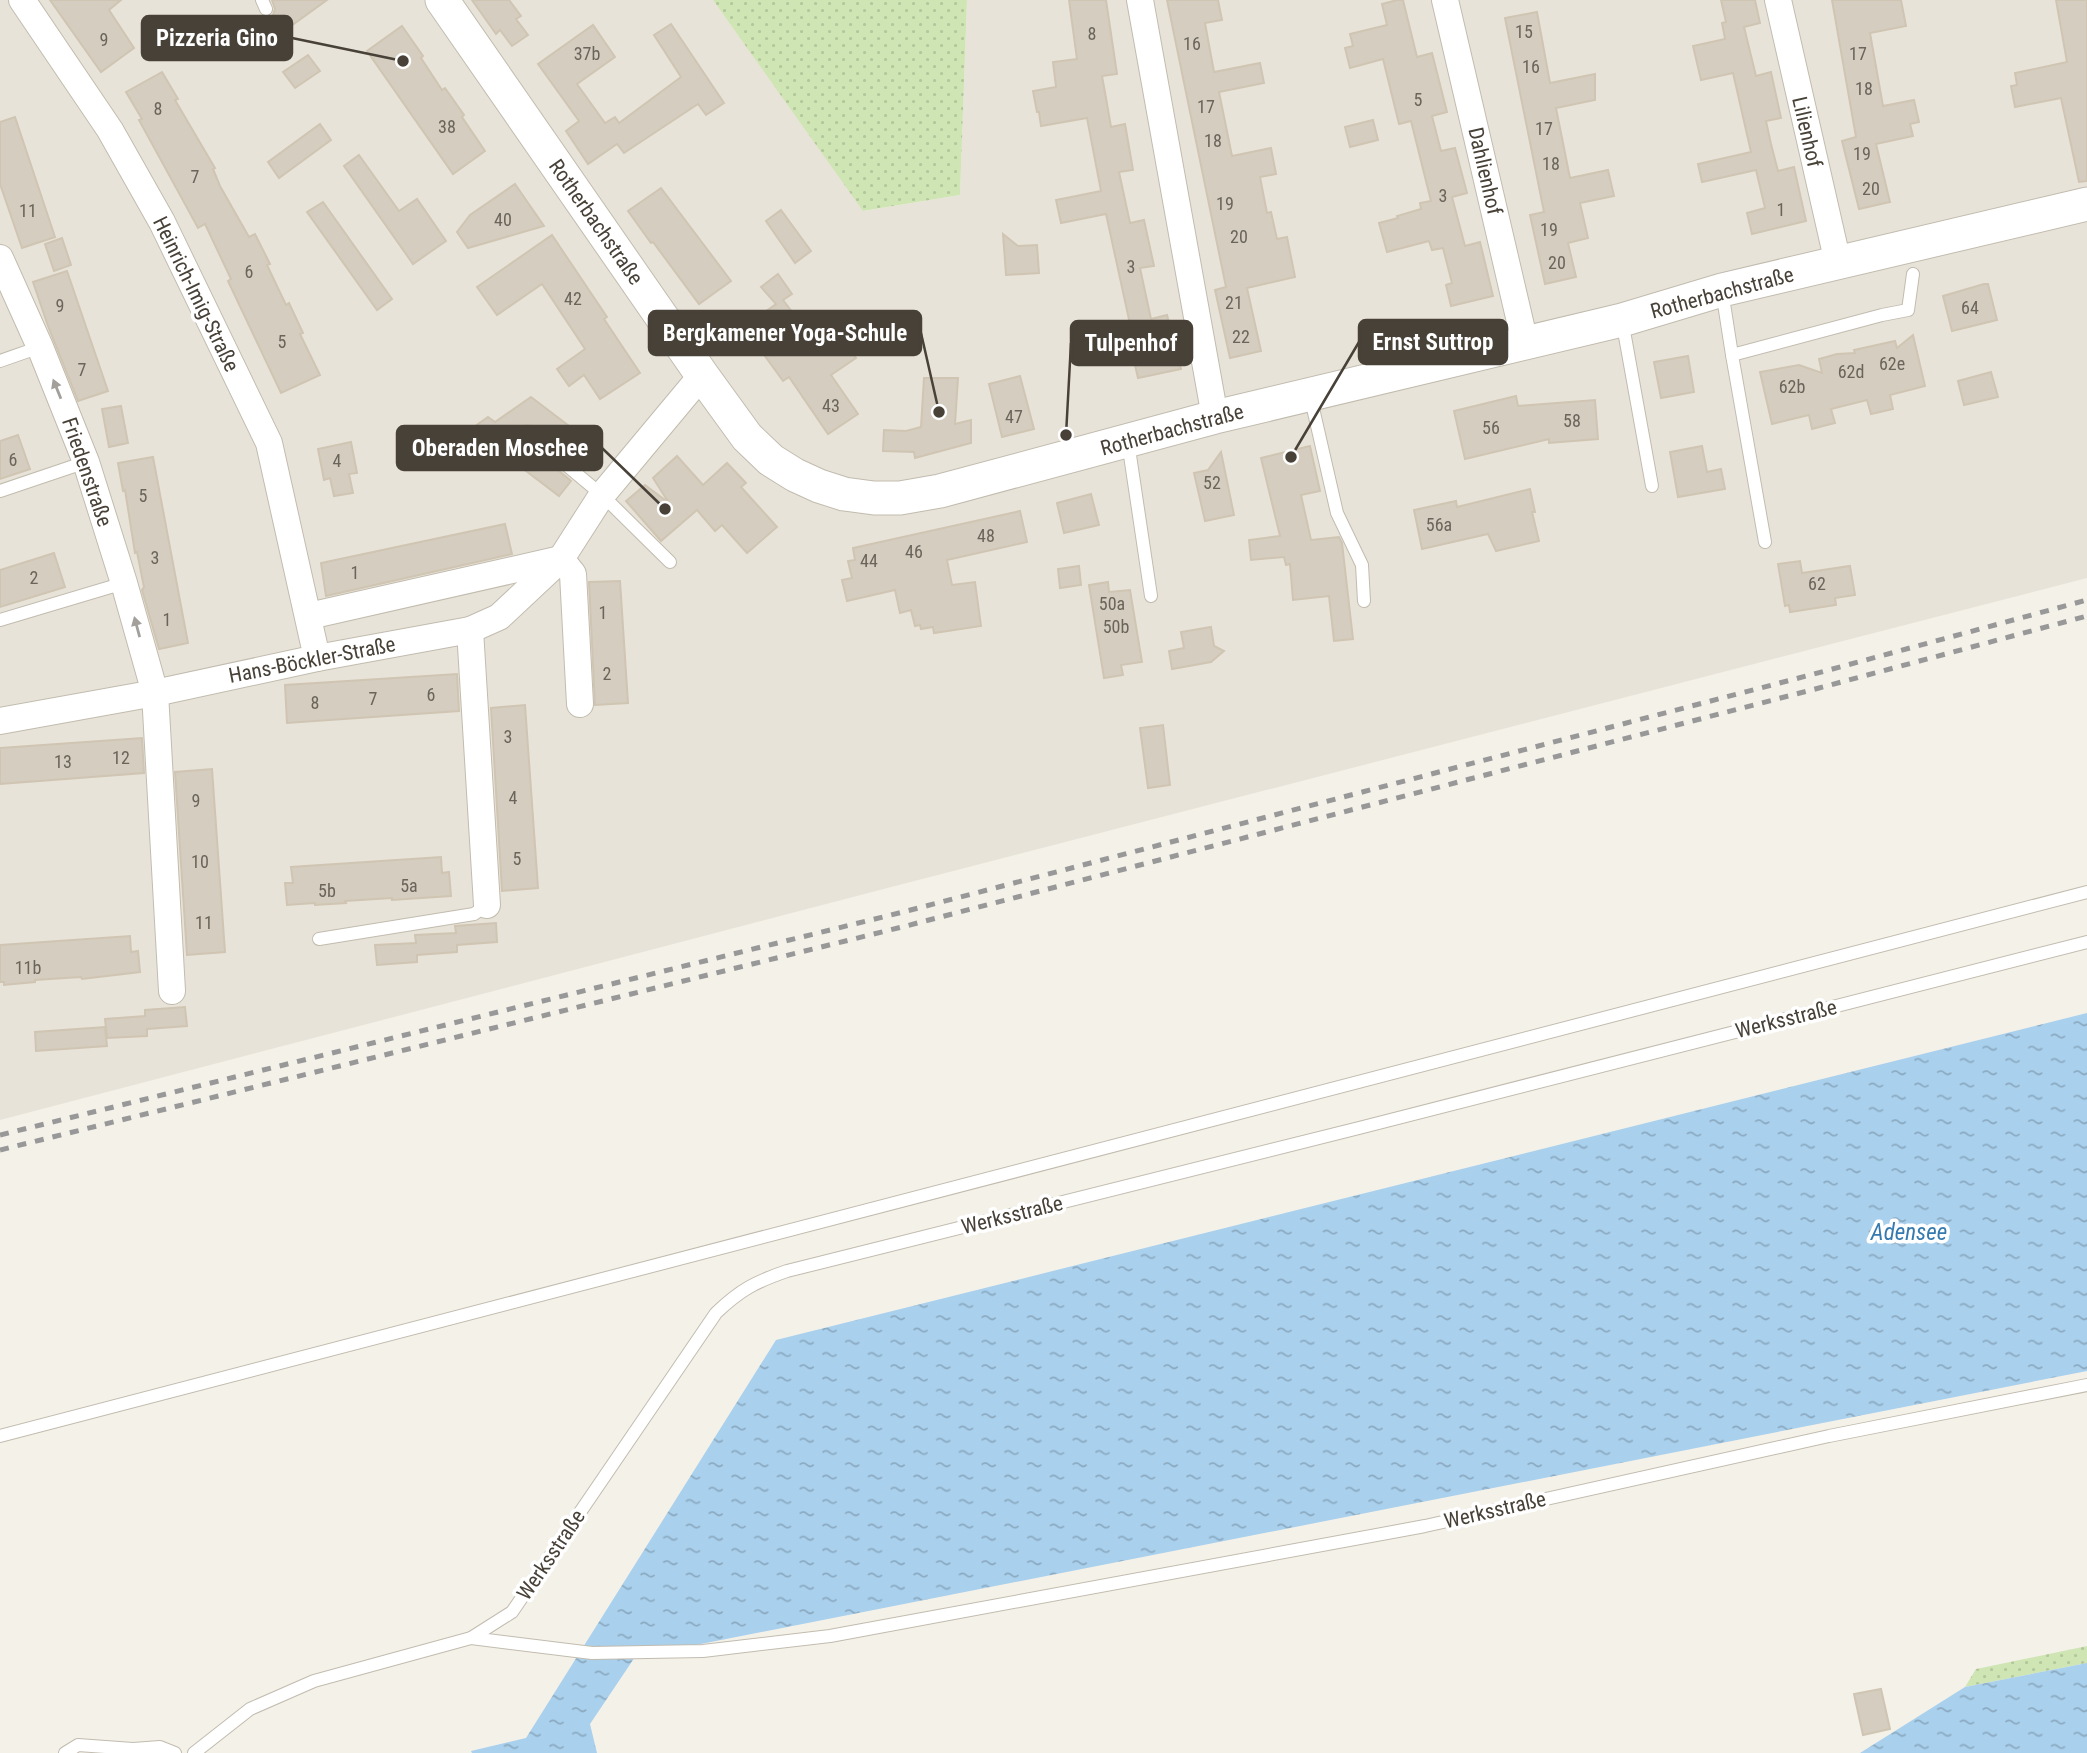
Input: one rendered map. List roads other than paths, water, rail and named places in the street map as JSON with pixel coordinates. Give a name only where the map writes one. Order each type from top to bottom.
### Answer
[{"type":"street","name":"Heinrich-Imig-Straße","points":[[22,0],[110,130],[149,199],[269,443],[317,658]]},
{"type":"street","name":"Rotherbachstraße","points":[[442,0],[747,437],[771,460],[795,475],[844,494],[874,498],[900,498],[940,491],[1215,417],[1622,320],[1722,290],[2087,204]]},
{"type":"street","points":[[1140,0],[1215,417]]},
{"type":"street","name":"Dahlienhof","points":[[1445,0],[1525,342]]},
{"type":"street","name":"Lilienhof","points":[[1778,0],[1838,263]]},
{"type":"street","name":"Friedenstraße","points":[[0,258],[40,347],[86,462],[155,693]]},
{"type":"street","name":"Hans-Böckler-Straße","points":[[0,721],[470,630],[499,617],[561,559],[602,495],[702,375]]},
{"type":"street","points":[[309,616],[561,559],[573,575],[580,704]]},
{"type":"street","points":[[470,630],[487,905]]},
{"type":"street","points":[[155,693],[172,991]]},
{"type":"lane","points":[[1732,355],[1908,310],[1913,274]]},
{"type":"lane","points":[[1722,290],[1765,542]]},
{"type":"lane","points":[[1622,320],[1652,486]]},
{"type":"lane","points":[[0,361],[40,347]]},
{"type":"lane","points":[[1310,394],[1337,513],[1362,565],[1364,601]]},
{"type":"lane","points":[[528,433],[602,495],[670,562]]},
{"type":"lane","points":[[1128,442],[1151,596]]},
{"type":"lane","points":[[0,491],[86,462]]},
{"type":"lane","points":[[0,620],[124,583]]},
{"type":"lane","points":[[0,1436],[2087,892]]},
{"type":"lane","points":[[319,940],[474,914],[487,905]]},
{"type":"lane","name":"Werksstraße","points":[[471,1638],[512,1612],[716,1314],[736,1294],[759,1280],[2087,942]]},
{"type":"lane","name":"Werksstraße","points":[[471,1638],[593,1653],[703,1651],[830,1636],[1426,1526],[1829,1436],[2087,1385]]},
{"type":"lane","points":[[194,1753],[250,1709],[314,1681],[471,1638]]},
{"type":"lane","points":[[65,1753],[78,1745],[132,1751],[160,1747],[175,1753]]},
{"type":"water","name":"Adensee","points":[[2087,1013],[2087,1371],[635,1657],[590,1724],[597,1753],[471,1751],[526,1738],[776,1340]]},
{"type":"water","points":[[2087,1663],[2087,1753],[1860,1753],[1965,1687]]},
{"type":"railway","points":[[0,1135],[903,912],[2087,600]]},
{"type":"railway","points":[[0,1150],[906,926],[2087,616]]},
{"type":"place","name":"Pizzeria Gino","points":[[403,61]]},
{"type":"place","name":"Bergkamener Yoga-Schule","points":[[939,412]]},
{"type":"place","name":"Tulpenhof","points":[[1066,435]]},
{"type":"place","name":"Ernst Suttrop","points":[[1291,457]]},
{"type":"place","name":"Oberaden Moschee","points":[[665,509]]}]
